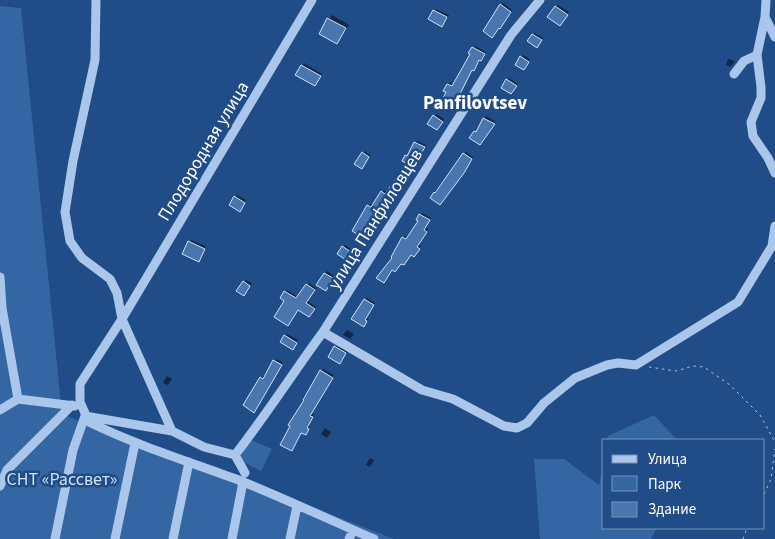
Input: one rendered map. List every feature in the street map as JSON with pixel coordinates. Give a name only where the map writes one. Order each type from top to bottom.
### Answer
[{"type":"street","points":[[96,0],[95,60],[65,212],[70,241],[82,258],[110,279],[116,293],[122,319],[172,431]]},
{"type":"street","name":"Плодородная улица","points":[[83,412],[80,402],[80,384],[122,319],[312,0]]},
{"type":"street","name":"улица Панфиловцев","points":[[235,454],[265,417],[323,332],[511,35],[540,0]]},
{"type":"street","points":[[766,0],[765,17],[757,55],[761,98],[751,122],[753,136],[768,158],[775,173]]},
{"type":"street","points":[[765,17],[775,37]]},
{"type":"street","points":[[734,74],[744,61],[757,55]]},
{"type":"street","points":[[323,332],[422,390],[453,399],[504,426],[517,428],[527,423],[544,403],[575,378],[618,362],[636,365],[738,302],[772,246],[775,226]]},
{"type":"street","points":[[0,277],[2,308],[18,399]]},
{"type":"street","points":[[0,410],[18,399],[72,405],[83,412],[172,431],[204,447],[235,454],[244,478],[232,539]]},
{"type":"street","points":[[0,486],[7,470],[72,405]]},
{"type":"street","points":[[83,412],[89,422],[135,443],[189,462],[244,478],[297,506],[374,539]]},
{"type":"street","points":[[55,539],[73,450],[83,412]]},
{"type":"street","points":[[115,539],[135,443]]},
{"type":"street","points":[[173,539],[189,462]]},
{"type":"street","points":[[290,539],[297,506]]},
{"type":"street","points":[[349,539],[353,530]]},
{"type":"path","points":[[636,365],[671,370],[682,370],[693,366],[704,367],[730,385],[760,414],[775,442]]},
{"type":"path","points":[[765,492],[771,479],[775,449]]},
{"type":"green space","name":"СНТ «Рассвет»","points":[[0,6],[21,8],[62,414],[79,421],[88,419],[394,539],[0,539]]},
{"type":"green space","points":[[654,415],[676,439],[607,439],[608,436]]},
{"type":"green space","points":[[249,439],[272,449],[261,471],[239,460]]},
{"type":"green space","points":[[534,459],[564,459],[599,485],[602,470],[602,529],[656,529],[651,539],[540,539]]},
{"type":"building","points":[[500,4],[511,12],[492,38],[483,31]]},
{"type":"building","points":[[555,6],[568,15],[560,26],[547,17]]},
{"type":"building","points":[[433,10],[447,17],[442,27],[428,19]]},
{"type":"building","points":[[327,18],[346,28],[337,44],[319,34]]},
{"type":"building","points":[[532,34],[542,40],[537,48],[527,41]]},
{"type":"building","points":[[472,47],[485,54],[481,61],[479,60],[474,71],[472,70],[458,98],[456,97],[450,109],[440,104],[446,92],[443,91],[447,84],[452,86]]},
{"type":"building","points":[[520,56],[529,62],[524,70],[515,65]]},
{"type":"building","points":[[301,65],[321,76],[315,86],[295,75]]},
{"type":"building","points":[[506,79],[517,86],[511,94],[501,88]]},
{"type":"building","points":[[433,115],[443,122],[437,130],[427,124]]},
{"type":"building","points":[[483,118],[495,124],[480,145],[469,138],[474,131],[476,132]]},
{"type":"building","points":[[414,142],[425,147],[413,167],[402,161],[405,155],[407,156]]},
{"type":"building","points":[[362,152],[369,157],[362,169],[354,164]]},
{"type":"building","points":[[463,153],[472,159],[440,205],[430,198]]},
{"type":"building","points":[[396,178],[404,183],[388,208],[383,205],[367,229],[370,231],[365,239],[352,231],[367,205],[371,207],[381,191],[385,194]]},
{"type":"building","points":[[234,196],[245,203],[240,212],[229,205]]},
{"type":"building","points":[[419,214],[430,220],[424,230],[427,232],[417,247],[420,249],[414,257],[411,255],[404,265],[401,264],[395,272],[392,270],[384,283],[376,278],[392,258],[402,237],[406,239],[418,221],[416,220]]},
{"type":"building","points":[[188,241],[205,249],[199,262],[182,254]]},
{"type":"building","points":[[342,246],[354,254],[349,262],[337,254]]},
{"type":"building","points":[[324,273],[333,278],[326,291],[316,285]]},
{"type":"building","points":[[243,281],[250,286],[244,296],[236,291]]},
{"type":"building","points":[[306,284],[315,290],[306,303],[315,309],[309,317],[298,310],[288,326],[274,317],[284,301],[280,298],[284,291],[296,298]]},
{"type":"building","points":[[364,299],[374,305],[365,320],[367,321],[364,327],[351,319]]},
{"type":"building","points":[[284,335],[297,343],[293,350],[280,342]]},
{"type":"building","points":[[334,346],[346,353],[340,364],[328,357]]},
{"type":"building","points":[[273,360],[282,365],[254,413],[243,405],[260,377],[263,379]]},
{"type":"building","points":[[320,370],[333,378],[310,416],[313,417],[307,428],[309,429],[306,435],[301,433],[292,451],[280,445],[290,426],[288,425]]},
{"type":"district","name":"Panfilovtsev","points":[[475,102]]}]
